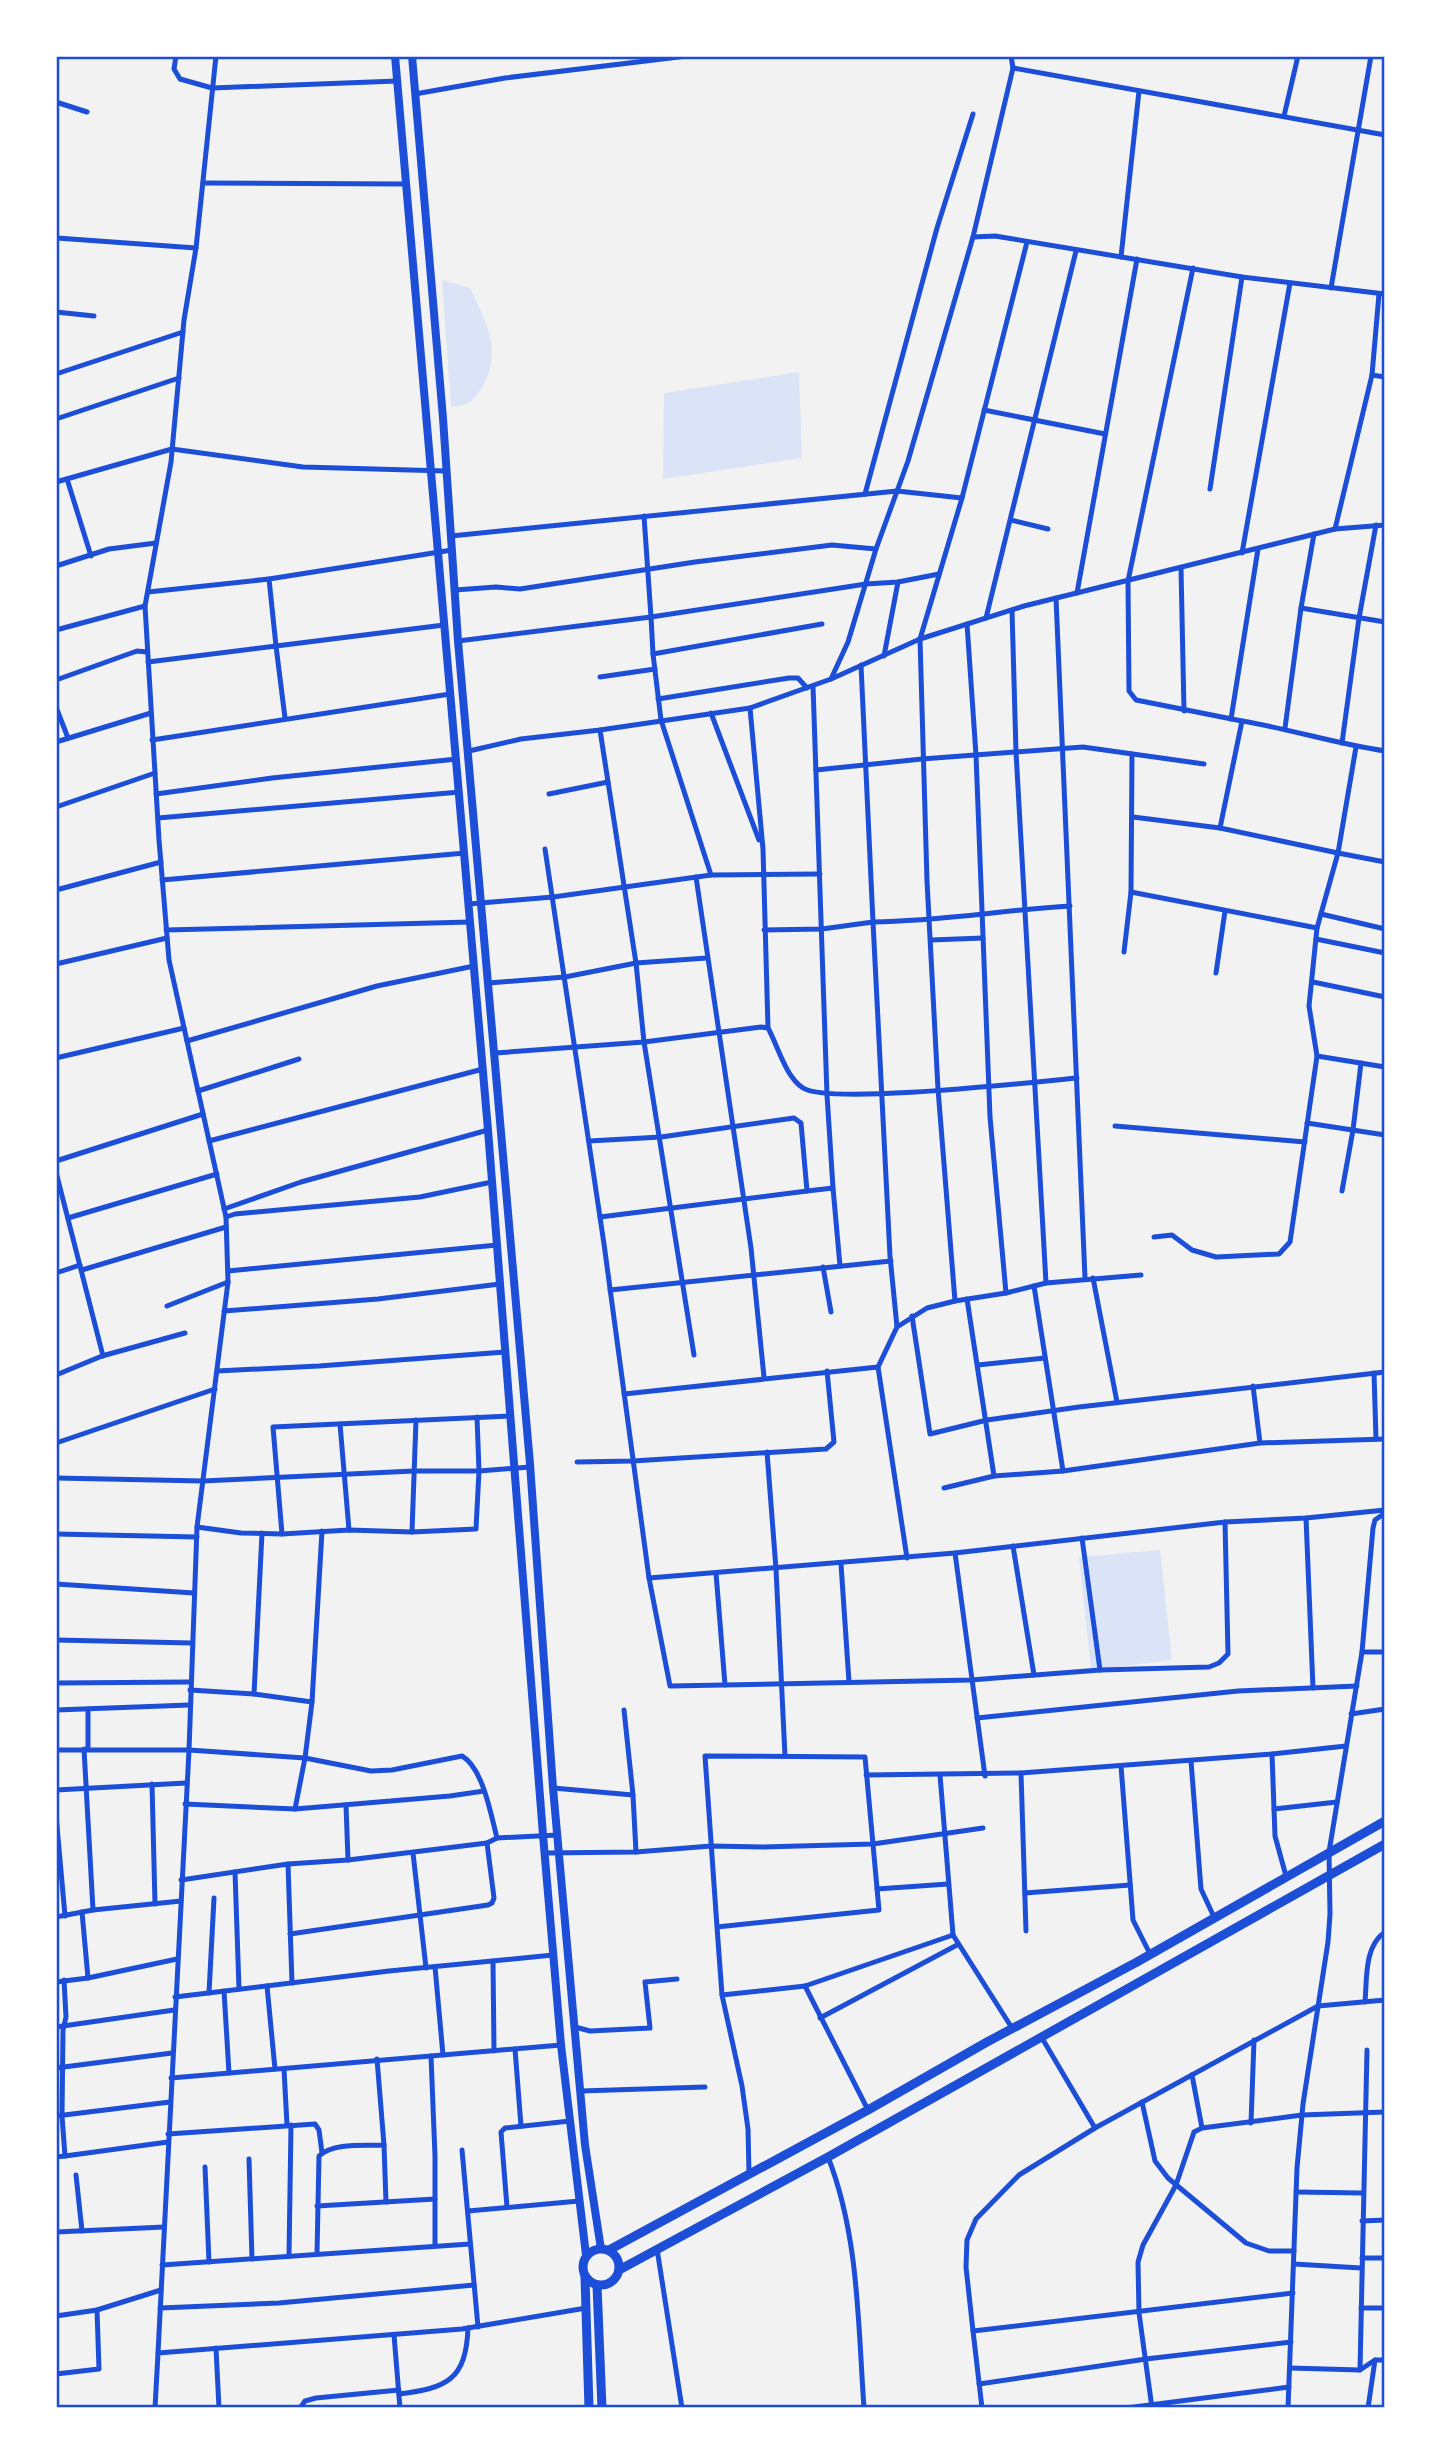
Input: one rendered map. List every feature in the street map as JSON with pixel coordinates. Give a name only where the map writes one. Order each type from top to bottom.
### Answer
[{"type":"highway","points":[[589,2408],[585,2277],[582,2270],[586,2255],[593,2250],[605,2249],[868,2110],[1385,1821]]},
{"type":"highway","points":[[585,2277],[597,2285],[611,2282],[619,2270],[1042,2038],[1385,1844]]},
{"type":"highway","points":[[605,2249],[619,2262],[619,2270]]},
{"type":"highway","points":[[597,2285],[602,2408]]},
{"type":"main road","points":[[396,56],[483,1069],[544,1853],[561,2045],[586,2255]]},
{"type":"main road","points":[[412,60],[458,641],[530,1467],[553,1788],[585,2145],[605,2249]]},
{"type":"street","points":[[66,56],[82,56]]},
{"type":"street","points":[[176,56],[174,69],[180,79],[212,88],[397,81]]},
{"type":"street","points":[[155,2408],[197,1527],[228,1271],[226,1217],[169,960],[160,862],[145,606],[172,449],[216,56]]},
{"type":"street","points":[[415,94],[505,78],[687,56]]},
{"type":"street","points":[[831,679],[848,642],[876,549],[908,461],[973,237],[1013,68],[1011,56]]},
{"type":"street","points":[[1284,116],[1297,56]]},
{"type":"street","points":[[1331,288],[1371,56]]},
{"type":"street","points":[[1013,68],[1385,135]]},
{"type":"street","points":[[1121,257],[1139,91]]},
{"type":"street","points":[[56,102],[87,112]]},
{"type":"street","points":[[865,494],[937,228],[973,114]]},
{"type":"street","points":[[203,183],[407,184]]},
{"type":"street","points":[[973,237],[995,236],[1242,277],[1382,294],[1372,375],[1335,529]]},
{"type":"street","points":[[56,242],[57,238],[196,248]]},
{"type":"street","points":[[955,1301],[938,1089],[922,759],[920,639],[962,498],[1027,242]]},
{"type":"street","points":[[986,618],[1076,251]]},
{"type":"street","points":[[1077,593],[1137,259]]},
{"type":"street","points":[[1193,268],[1128,581],[1129,691],[1136,700],[1385,751]]},
{"type":"street","points":[[1210,489],[1242,277]]},
{"type":"street","points":[[1242,553],[1290,284]]},
{"type":"street","points":[[56,313],[94,316]]},
{"type":"street","points":[[56,374],[183,332]]},
{"type":"street","points":[[1372,375],[1385,377]]},
{"type":"street","points":[[56,419],[179,378]]},
{"type":"street","points":[[984,410],[1105,433]]},
{"type":"street","points":[[56,482],[172,449],[303,467],[446,471]]},
{"type":"street","points":[[67,479],[91,556]]},
{"type":"street","points":[[451,536],[897,491],[962,498]]},
{"type":"street","points":[[644,516],[654,669],[661,720],[710,876]]},
{"type":"street","points":[[1011,520],[1048,529]]},
{"type":"street","points":[[1342,743],[1359,618],[1376,525]]},
{"type":"street","points":[[469,751],[521,739],[750,708],[831,679],[920,639],[1012,610],[1335,529],[1385,525]]},
{"type":"street","points":[[1285,729],[1314,534]]},
{"type":"street","points":[[56,566],[109,549],[156,543]]},
{"type":"street","points":[[455,590],[496,587],[520,589],[832,545],[876,549]]},
{"type":"street","points":[[1231,719],[1258,549]]},
{"type":"street","points":[[148,592],[269,579],[452,550]]},
{"type":"street","points":[[1181,568],[1184,711]]},
{"type":"street","points":[[458,641],[651,617],[939,574]]},
{"type":"street","points":[[269,579],[285,718]]},
{"type":"street","points":[[884,656],[898,582]]},
{"type":"street","points":[[1056,598],[1077,1078],[1089,1278],[1117,1402]]},
{"type":"street","points":[[56,630],[145,606]]},
{"type":"street","points":[[1301,608],[1385,622]]},
{"type":"street","points":[[1012,610],[1016,752],[1046,1283]]},
{"type":"street","points":[[653,654],[822,624]]},
{"type":"street","points":[[967,624],[976,755],[989,1085],[1006,1293]]},
{"type":"street","points":[[148,662],[444,625]]},
{"type":"street","points":[[56,680],[137,651],[148,652]]},
{"type":"street","points":[[861,665],[881,1093],[897,1327]]},
{"type":"street","points":[[600,677],[654,669]]},
{"type":"street","points":[[658,699],[789,678],[798,678],[810,687],[816,769],[827,1095],[840,1266]]},
{"type":"street","points":[[152,740],[450,694]]},
{"type":"street","points":[[56,708],[68,738]]},
{"type":"street","points":[[750,708],[763,849],[768,1028],[796,1082],[806,1090],[827,1095],[1077,1078]]},
{"type":"street","points":[[56,742],[151,713]]},
{"type":"street","points":[[711,713],[763,849]]},
{"type":"street","points":[[1220,828],[1242,721]]},
{"type":"street","points":[[600,730],[694,1355]]},
{"type":"street","points":[[816,769],[1083,747],[1204,764]]},
{"type":"street","points":[[1154,1237],[1172,1235],[1192,1250],[1216,1257],[1279,1254],[1290,1242],[1317,1056],[1309,1006],[1317,928],[1338,853],[1356,747]]},
{"type":"street","points":[[1124,953],[1131,892],[1132,754]]},
{"type":"street","points":[[156,794],[272,778],[457,759]]},
{"type":"street","points":[[56,807],[155,773]]},
{"type":"street","points":[[549,794],[608,782]]},
{"type":"street","points":[[158,818],[460,792]]},
{"type":"street","points":[[1133,817],[1220,828],[1385,862]]},
{"type":"street","points":[[545,849],[600,1217],[649,1578],[670,1686],[971,1680],[1100,1670],[1209,1667],[1228,1654],[1225,1522]]},
{"type":"street","points":[[162,880],[465,853]]},
{"type":"street","points":[[56,890],[160,862]]},
{"type":"street","points":[[469,904],[553,897],[696,877],[820,874]]},
{"type":"street","points":[[696,877],[744,1200],[764,1377]]},
{"type":"street","points":[[1131,892],[1317,928]]},
{"type":"street","points":[[764,930],[822,929],[873,922],[930,921],[982,913],[1070,906]]},
{"type":"street","points":[[1216,973],[1225,911]]},
{"type":"street","points":[[1321,914],[1385,929]]},
{"type":"street","points":[[166,930],[470,922]]},
{"type":"street","points":[[931,940],[983,937]]},
{"type":"street","points":[[56,964],[167,938]]},
{"type":"street","points":[[1316,939],[1385,953]]},
{"type":"street","points":[[489,983],[565,977],[636,963],[707,958]]},
{"type":"street","points":[[187,1041],[377,986],[474,966]]},
{"type":"street","points":[[1313,982],[1385,997]]},
{"type":"street","points":[[56,1058],[184,1028]]},
{"type":"street","points":[[495,1053],[645,1042],[717,1031],[768,1028]]},
{"type":"street","points":[[1317,1056],[1385,1067]]},
{"type":"street","points":[[198,1090],[299,1059]]},
{"type":"street","points":[[1342,1191],[1361,1063]]},
{"type":"street","points":[[209,1141],[483,1069]]},
{"type":"street","points":[[56,1161],[204,1114]]},
{"type":"street","points":[[589,1141],[661,1137],[794,1118],[801,1123],[807,1191]]},
{"type":"street","points":[[1307,1123],[1385,1135]]},
{"type":"street","points":[[1115,1126],[1305,1142]]},
{"type":"street","points":[[224,1209],[300,1182],[488,1130]]},
{"type":"street","points":[[56,1172],[59,1195],[68,1218],[103,1356]]},
{"type":"street","points":[[68,1218],[217,1174]]},
{"type":"street","points":[[226,1217],[420,1197],[492,1182]]},
{"type":"street","points":[[600,1217],[833,1188]]},
{"type":"street","points":[[56,1273],[226,1227]]},
{"type":"street","points":[[228,1271],[497,1245]]},
{"type":"street","points":[[610,1290],[891,1261]]},
{"type":"street","points":[[822,1267],[831,1312]]},
{"type":"street","points":[[907,1558],[878,1367],[897,1327],[927,1308],[955,1301],[1046,1283],[1142,1275]]},
{"type":"street","points":[[167,1306],[228,1282]]},
{"type":"street","points":[[224,1311],[377,1299],[500,1284]]},
{"type":"street","points":[[1034,1286],[1063,1471]]},
{"type":"street","points":[[967,1299],[994,1476]]},
{"type":"street","points":[[912,1316],[930,1434],[987,1420],[1117,1402],[1385,1372]]},
{"type":"street","points":[[56,1375],[103,1356],[185,1333]]},
{"type":"street","points":[[217,1371],[320,1367],[505,1352]]},
{"type":"street","points":[[978,1365],[1045,1358]]},
{"type":"street","points":[[624,1394],[764,1377],[878,1367]]},
{"type":"street","points":[[577,1462],[826,1449],[834,1442],[827,1371]]},
{"type":"street","points":[[1374,1373],[1376,1439]]},
{"type":"street","points":[[1253,1385],[1261,1443]]},
{"type":"street","points":[[56,1443],[215,1389]]},
{"type":"street","points":[[282,1534],[272,1427],[510,1416]]},
{"type":"street","points":[[197,1527],[241,1533],[282,1534],[349,1530],[412,1532],[477,1529],[477,1417]]},
{"type":"street","points":[[412,1532],[416,1420]]},
{"type":"street","points":[[340,1423],[349,1530]]},
{"type":"street","points":[[944,1488],[994,1476],[1063,1471],[1261,1443],[1385,1439]]},
{"type":"street","points":[[767,1452],[785,1756]]},
{"type":"street","points":[[56,1479],[203,1481],[530,1467]]},
{"type":"street","points":[[649,1578],[907,1558],[1225,1522],[1385,1512]]},
{"type":"street","points":[[1288,2408],[1296,2192],[1302,2116],[1330,1914],[1329,1852],[1362,1652],[1373,1528],[1375,1520],[1385,1512]]},
{"type":"street","points":[[1306,1518],[1312,1688]]},
{"type":"street","points":[[295,1810],[312,1702],[322,1531]]},
{"type":"street","points":[[254,1694],[262,1533]]},
{"type":"street","points":[[56,1534],[197,1537]]},
{"type":"street","points":[[1082,1538],[1100,1670]]},
{"type":"street","points":[[1013,1546],[1034,1675]]},
{"type":"street","points":[[955,1553],[985,1776]]},
{"type":"street","points":[[841,1564],[849,1682]]},
{"type":"street","points":[[716,1573],[725,1685]]},
{"type":"street","points":[[56,1584],[194,1593]]},
{"type":"street","points":[[56,1640],[192,1643]]},
{"type":"street","points":[[1362,1652],[1385,1653]]},
{"type":"street","points":[[56,1683],[190,1682]]},
{"type":"street","points":[[977,1718],[1238,1691],[1357,1686]]},
{"type":"street","points":[[190,1690],[254,1694],[312,1702]]},
{"type":"street","points":[[56,1710],[189,1705]]},
{"type":"street","points":[[88,1709],[86,1788],[93,1910]]},
{"type":"street","points":[[1351,1714],[1385,1709]]},
{"type":"street","points":[[624,1710],[636,1852]]},
{"type":"street","points":[[866,1775],[985,1776],[1191,1761],[1346,1746]]},
{"type":"street","points":[[56,1750],[188,1750],[305,1758],[371,1771],[392,1770],[454,1755],[462,1756],[472,1766],[484,1791],[497,1838]]},
{"type":"street","points":[[1272,1754],[1275,1836],[1286,1876]]},
{"type":"street","points":[[717,1927],[879,1910],[865,1758],[705,1756],[711,1846],[722,1996],[742,2086],[748,2129],[749,2174]]},
{"type":"street","points":[[1191,1761],[1201,1889],[1214,1917]]},
{"type":"street","points":[[1121,1766],[1133,1920],[1150,1954]]},
{"type":"street","points":[[1021,1773],[1026,1931]]},
{"type":"street","points":[[940,1775],[953,1935],[1012,2028]]},
{"type":"street","points":[[56,1790],[186,1783]]},
{"type":"street","points":[[152,1784],[155,1904]]},
{"type":"street","points":[[553,1788],[633,1795]]},
{"type":"street","points":[[185,1804],[295,1810],[484,1791]]},
{"type":"street","points":[[1274,1809],[1337,1802]]},
{"type":"street","points":[[346,1805],[348,1860]]},
{"type":"street","points":[[56,1815],[65,1916]]},
{"type":"street","points":[[544,1853],[636,1852],[711,1846],[873,1844],[983,1828]]},
{"type":"street","points":[[181,1880],[288,1864],[413,1853],[487,1843],[497,1838],[558,1835]]},
{"type":"street","points":[[290,1934],[482,1907],[492,1903],[494,1898],[487,1843]]},
{"type":"street","points":[[413,1853],[426,1968]]},
{"type":"street","points":[[288,1864],[292,1983]]},
{"type":"street","points":[[235,1872],[239,1989]]},
{"type":"street","points":[[877,1889],[948,1884]]},
{"type":"street","points":[[1025,1893],[1130,1885]]},
{"type":"street","points":[[209,1993],[214,1898]]},
{"type":"street","points":[[56,1917],[93,1910],[181,1901]]},
{"type":"street","points":[[82,1912],[88,1978]]},
{"type":"street","points":[[1365,2002],[1369,1957],[1373,1944],[1385,1931]]},
{"type":"street","points":[[722,1996],[805,1986],[953,1935]]},
{"type":"street","points":[[820,2018],[957,1945]]},
{"type":"street","points":[[175,1997],[553,1955]]},
{"type":"street","points":[[56,1982],[177,1959]]},
{"type":"street","points":[[494,1961],[494,2051]]},
{"type":"street","points":[[435,1967],[443,2055]]},
{"type":"street","points":[[575,2027],[590,2031],[650,2028],[645,1982],[677,1979]]},
{"type":"street","points":[[64,1980],[65,2027],[59,2068],[59,2116],[65,2156]]},
{"type":"street","points":[[267,1986],[275,2069]]},
{"type":"street","points":[[805,1986],[868,2110]]},
{"type":"street","points":[[224,1991],[229,2073]]},
{"type":"street","points":[[982,2408],[966,2267],[967,2240],[976,2219],[1019,2175],[1142,2102],[1318,2006],[1385,2000]]},
{"type":"street","points":[[56,2027],[174,2010]]},
{"type":"street","points":[[1042,2038],[1095,2129]]},
{"type":"street","points":[[1251,2123],[1254,2040]]},
{"type":"street","points":[[171,2078],[561,2045]]},
{"type":"street","points":[[515,2049],[521,2126]]},
{"type":"street","points":[[1360,2370],[1367,2050]]},
{"type":"street","points":[[59,2068],[172,2053]]},
{"type":"street","points":[[431,2056],[435,2246]]},
{"type":"street","points":[[377,2059],[386,2202]]},
{"type":"street","points":[[284,2068],[289,2125],[289,2256]]},
{"type":"street","points":[[1192,2075],[1202,2128]]},
{"type":"street","points":[[581,2091],[705,2087]]},
{"type":"street","points":[[59,2116],[170,2102]]},
{"type":"street","points":[[1142,2102],[1155,2161],[1176,2185],[1246,2243],[1269,2251],[1294,2251]]},
{"type":"street","points":[[1151,2407],[1139,2313],[1137,2272],[1143,2245],[1176,2185],[1194,2132],[1202,2128],[1302,2116],[1385,2112]]},
{"type":"street","points":[[507,2207],[500,2135],[505,2128],[570,2121]]},
{"type":"street","points":[[168,2134],[315,2124],[322,2153],[318,2162],[317,2254]]},
{"type":"street","points":[[56,2157],[168,2143]]},
{"type":"street","points":[[322,2153],[339,2148],[384,2145]]},
{"type":"street","points":[[462,2150],[478,2327]]},
{"type":"street","points":[[828,2157],[840,2189],[853,2256],[864,2408]]},
{"type":"street","points":[[249,2159],[252,2259]]},
{"type":"street","points":[[205,2167],[209,2262]]},
{"type":"street","points":[[76,2175],[82,2231]]},
{"type":"street","points":[[1296,2192],[1363,2193]]},
{"type":"street","points":[[317,2206],[435,2199]]},
{"type":"street","points":[[468,2211],[579,2201]]},
{"type":"street","points":[[1362,2221],[1385,2220]]},
{"type":"street","points":[[56,2232],[164,2227]]},
{"type":"street","points":[[162,2265],[470,2244]]},
{"type":"street","points":[[657,2249],[682,2408]]},
{"type":"street","points":[[1362,2258],[1385,2258]]},
{"type":"street","points":[[1294,2264],[1361,2268]]},
{"type":"street","points":[[160,2308],[279,2303],[474,2285]]},
{"type":"street","points":[[56,2316],[97,2310],[161,2290]]},
{"type":"street","points":[[973,2331],[1293,2293]]},
{"type":"street","points":[[158,2353],[478,2327],[586,2308]]},
{"type":"street","points":[[1361,2308],[1385,2308]]},
{"type":"street","points":[[56,2374],[99,2368],[97,2310]]},
{"type":"street","points":[[300,2408],[305,2402],[316,2398],[424,2391],[439,2386],[456,2375],[467,2351],[468,2328]]},
{"type":"street","points":[[394,2335],[400,2408]]},
{"type":"street","points":[[979,2384],[1146,2359],[1291,2342]]},
{"type":"street","points":[[216,2348],[219,2408]]},
{"type":"street","points":[[1290,2368],[1360,2370],[1375,2360],[1385,2360]]},
{"type":"street","points":[[1368,2408],[1375,2360]]},
{"type":"street","points":[[1126,2408],[1151,2407],[1289,2387]]},
{"type":"shaded area","points":[[442,280],[470,288],[491,340],[491,365],[487,378],[473,399],[459,406],[451,406]]},
{"type":"shaded area","points":[[799,372],[802,458],[663,479],[664,393]]},
{"type":"shaded area","points":[[1160,1550],[1172,1660],[1091,1670],[1079,1557]]}]
